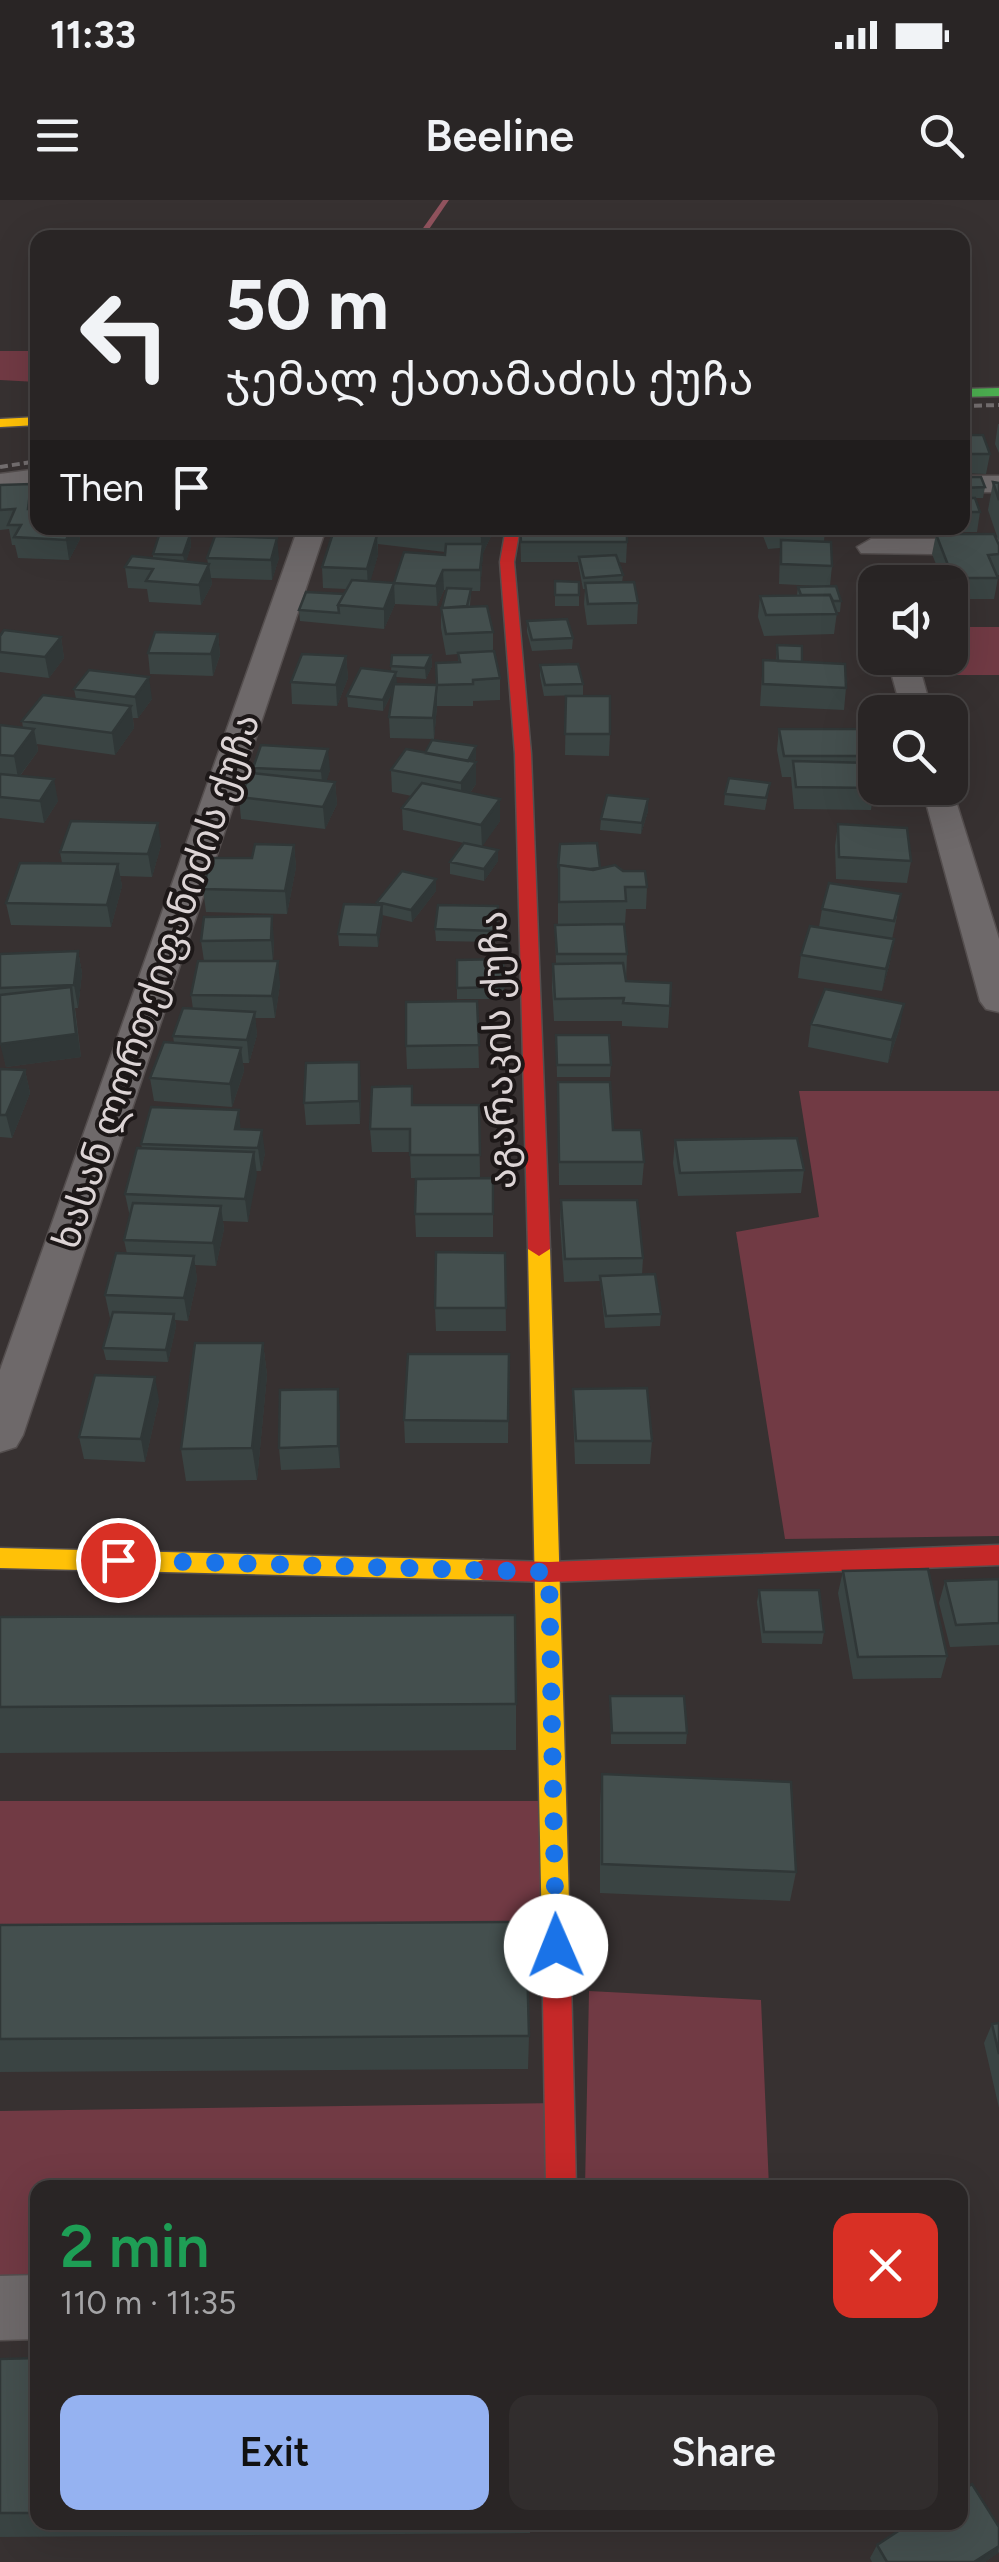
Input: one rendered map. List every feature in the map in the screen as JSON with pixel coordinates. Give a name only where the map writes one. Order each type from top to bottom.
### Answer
[{"type":"street","points":[[970,378],[999,378]]},
{"type":"street","points":[[970,393],[999,392]]},
{"type":"street","points":[[13,398],[30,398]]},
{"type":"street","points":[[0,423],[30,421]]},
{"type":"street","points":[[0,482],[30,477]]},
{"type":"street","points":[[970,484],[999,484]]},
{"type":"street","name":"ხასან ლორთქიფანიძის ქუჩა","points":[[0,1435],[310,535]]},
{"type":"street","name":"აგარაკის ქუჩა","points":[[511,535],[507,562],[523,754],[549,1572],[561,2180]]},
{"type":"street","points":[[876,565],[868,537],[999,547]]},
{"type":"street","points":[[943,805],[999,1000]]},
{"type":"street","points":[[0,1558],[549,1572],[999,1555]]},
{"type":"street","points":[[0,2308],[30,2307]]},
{"type":"shaded area","points":[[0,351],[30,351],[30,382],[0,380]]},
{"type":"shaded area","points":[[968,627],[999,627],[999,675],[968,675]]},
{"type":"shaded area","points":[[799,1091],[999,1091],[999,1536],[785,1539],[736,1232],[819,1217]]},
{"type":"shaded area","points":[[0,1801],[553,1801],[556,1945],[0,1938]]},
{"type":"shaded area","points":[[589,1991],[761,2000],[769,2180],[585,2180]]},
{"type":"shaded area","points":[[559,2103],[561,2180],[30,2180],[30,2307],[0,2308],[0,2111]]},
{"type":"building","points":[[970,435],[983,435],[990,454],[970,454]]},
{"type":"building","points":[[970,477],[981,477],[985,487],[970,488]]},
{"type":"building","points":[[30,484],[30,535],[69,535],[66,540],[14,537],[21,525],[8,525],[15,509],[0,510],[0,485]]},
{"type":"building","points":[[970,498],[975,498],[980,512],[970,512]]},
{"type":"building","points":[[994,534],[999,554],[988,555],[998,578],[968,578],[968,565],[948,565],[936,535]]},
{"type":"building","points":[[159,535],[190,535],[183,555],[153,554]]},
{"type":"building","points":[[332,535],[377,535],[367,569],[322,567]]},
{"type":"building","points":[[520,535],[627,535],[627,542],[521,542]]},
{"type":"building","points":[[215,536],[277,538],[271,560],[207,558]]},
{"type":"building","points":[[781,540],[831,542],[832,566],[781,564]]},
{"type":"building","points":[[446,544],[483,544],[480,570],[443,570],[436,586],[394,583],[404,552],[445,555]]},
{"type":"building","points":[[616,555],[623,575],[584,578],[579,557]]},
{"type":"building","points":[[132,556],[209,564],[199,585],[146,581],[153,569],[125,567]]},
{"type":"building","points":[[352,580],[394,583],[384,609],[338,605]]},
{"type":"building","points":[[555,581],[579,582],[579,595],[555,595]]},
{"type":"building","points":[[634,582],[638,603],[588,604],[585,583]]},
{"type":"building","points":[[836,586],[841,601],[833,601],[830,595],[801,595],[798,587]]},
{"type":"building","points":[[447,588],[471,589],[467,606],[442,608]]},
{"type":"building","points":[[306,592],[344,594],[338,605],[339,613],[299,610]]},
{"type":"building","points":[[830,595],[837,614],[766,615],[760,596]]},
{"type":"building","points":[[487,606],[493,632],[446,634],[441,608]]},
{"type":"building","points":[[567,619],[573,638],[532,640],[527,621]]},
{"type":"building","points":[[4,630],[61,637],[45,657],[0,652]]},
{"type":"building","points":[[155,632],[218,634],[211,654],[148,653]]},
{"type":"building","points":[[777,645],[802,646],[802,662],[778,661]]},
{"type":"building","points":[[494,651],[500,678],[437,685],[436,663],[460,662],[458,653]]},
{"type":"building","points":[[302,654],[346,656],[336,685],[291,682]]},
{"type":"building","points":[[392,655],[431,655],[425,668],[391,666]]},
{"type":"building","points":[[763,660],[845,664],[846,688],[763,684]]},
{"type":"building","points":[[578,664],[583,684],[545,685],[540,665]]},
{"type":"building","points":[[361,668],[396,672],[383,700],[347,696]]},
{"type":"building","points":[[89,670],[149,677],[135,697],[74,689]]},
{"type":"building","points":[[394,684],[437,685],[433,718],[389,717]]},
{"type":"building","points":[[43,695],[131,706],[112,733],[22,721]]},
{"type":"building","points":[[566,696],[610,696],[610,734],[565,734]]},
{"type":"building","points":[[0,725],[34,729],[14,756],[0,755]]},
{"type":"building","points":[[779,729],[858,729],[858,756],[784,756]]},
{"type":"building","points":[[432,740],[476,746],[468,761],[425,753]]},
{"type":"building","points":[[261,745],[328,749],[321,771],[253,768]]},
{"type":"building","points":[[406,749],[476,762],[461,783],[391,770]]},
{"type":"building","points":[[793,761],[858,763],[858,788],[796,787]]},
{"type":"building","points":[[252,773],[335,782],[323,807],[239,797]]},
{"type":"building","points":[[0,774],[54,779],[40,801],[0,797]]},
{"type":"building","points":[[729,778],[770,783],[766,798],[725,794]]},
{"type":"building","points":[[422,783],[500,799],[481,825],[402,808]]},
{"type":"building","points":[[607,795],[648,799],[642,823],[601,819]]},
{"type":"building","points":[[71,821],[158,823],[148,854],[60,852]]},
{"type":"building","points":[[838,824],[907,828],[911,861],[839,857]]},
{"type":"building","points":[[464,843],[498,850],[484,869],[450,862]]},
{"type":"building","points":[[597,843],[600,868],[558,868],[560,844]]},
{"type":"building","points":[[255,844],[294,845],[285,891],[203,889],[211,858],[252,858]]},
{"type":"building","points":[[20,863],[118,864],[107,905],[6,903]]},
{"type":"building","points":[[559,865],[593,870],[615,865],[623,871],[645,871],[647,887],[625,887],[626,901],[559,902]]},
{"type":"building","points":[[402,871],[436,879],[411,910],[377,902]]},
{"type":"building","points":[[829,883],[901,894],[894,921],[822,909]]},
{"type":"building","points":[[344,904],[382,905],[377,935],[338,934]]},
{"type":"building","points":[[438,905],[498,906],[496,931],[435,929]]},
{"type":"building","points":[[272,916],[271,940],[201,941],[204,917]]},
{"type":"building","points":[[624,924],[627,954],[557,954],[555,925]]},
{"type":"building","points":[[810,926],[894,939],[886,969],[801,955]]},
{"type":"building","points":[[78,951],[74,985],[0,988],[0,954]]},
{"type":"building","points":[[503,959],[504,987],[457,988],[457,960]]},
{"type":"building","points":[[198,961],[278,961],[272,996],[191,995]]},
{"type":"building","points":[[623,963],[626,981],[671,983],[670,1006],[623,1003],[624,998],[555,999],[553,964]]},
{"type":"building","points":[[71,987],[76,1034],[0,1044],[0,995]]},
{"type":"building","points":[[825,989],[904,1004],[892,1040],[811,1024]]},
{"type":"building","points":[[477,1001],[479,1045],[406,1046],[406,1002]]},
{"type":"building","points":[[183,1008],[255,1012],[247,1040],[173,1036]]},
{"type":"building","points":[[556,1035],[609,1035],[611,1065],[557,1065]]},
{"type":"building","points":[[164,1042],[241,1048],[230,1084],[150,1078]]},
{"type":"building","points":[[359,1062],[359,1101],[304,1103],[306,1063]]},
{"type":"building","points":[[0,1069],[25,1070],[6,1115],[0,1115]]},
{"type":"building","points":[[558,1082],[610,1082],[613,1130],[641,1130],[644,1162],[559,1162]]},
{"type":"building","points":[[412,1086],[412,1105],[479,1105],[480,1155],[410,1155],[410,1129],[370,1129],[372,1087]]},
{"type":"building","points":[[151,1107],[239,1110],[235,1129],[262,1130],[258,1148],[141,1144]]},
{"type":"building","points":[[797,1138],[804,1170],[680,1173],[675,1140]]},
{"type":"building","points":[[137,1148],[254,1152],[245,1199],[125,1194]]},
{"type":"building","points":[[493,1178],[493,1214],[415,1214],[416,1179]]},
{"type":"building","points":[[561,1200],[637,1200],[643,1258],[565,1259]]},
{"type":"building","points":[[133,1203],[221,1206],[213,1243],[124,1240]]},
{"type":"building","points":[[436,1252],[505,1253],[506,1308],[435,1308]]},
{"type":"building","points":[[116,1253],[194,1256],[184,1298],[105,1295]]},
{"type":"building","points":[[655,1274],[661,1314],[606,1316],[600,1276]]},
{"type":"building","points":[[113,1312],[174,1314],[166,1350],[103,1348]]},
{"type":"building","points":[[195,1343],[263,1343],[252,1448],[181,1449]]},
{"type":"building","points":[[408,1354],[509,1354],[508,1421],[404,1420]]},
{"type":"building","points":[[95,1375],[155,1377],[141,1439],[79,1437]]},
{"type":"building","points":[[647,1388],[652,1441],[576,1441],[573,1389]]},
{"type":"building","points":[[338,1389],[338,1446],[279,1448],[280,1390]]},
{"type":"building","points":[[928,1569],[947,1656],[858,1657],[843,1571]]},
{"type":"building","points":[[999,1579],[999,1623],[956,1625],[945,1581]]},
{"type":"building","points":[[759,1590],[819,1590],[824,1632],[764,1632]]},
{"type":"building","points":[[515,1615],[516,1704],[0,1707],[0,1617]]},
{"type":"building","points":[[610,1696],[684,1696],[687,1733],[612,1733]]},
{"type":"building","points":[[602,1774],[791,1782],[796,1872],[602,1864]]},
{"type":"building","points":[[526,1922],[529,2036],[0,2039],[0,1925]]},
{"type":"building","points":[[999,2023],[999,2054],[992,2024]]},
{"type":"building","points":[[30,2358],[30,2513],[0,2513],[0,2359]]},
{"type":"building","points":[[972,2484],[999,2527],[999,2546],[974,2562],[887,2562],[877,2545],[900,2530],[968,2530],[968,2487]]},
{"type":"waterway","points":[[425,230],[446,200]]},
{"type":"railway","points":[[970,406],[999,405]]},
{"type":"railway","points":[[0,467],[30,462]]},
{"type":"traffic: fast","points":[[970,393],[999,392]]},
{"type":"traffic: slow","points":[[0,423],[30,421]]},
{"type":"traffic: slow","points":[[539,1249],[556,1936]]},
{"type":"traffic: slow","points":[[0,1558],[483,1570]]},
{"type":"traffic: jam","points":[[512,535],[507,562],[523,754],[539,1249]]},
{"type":"traffic: jam","points":[[483,1570],[549,1572],[999,1555]]},
{"type":"traffic: jam","points":[[556,1936],[561,2180]]},
{"type":"route","points":[[118,1560],[549,1572],[556,1946]]}]
